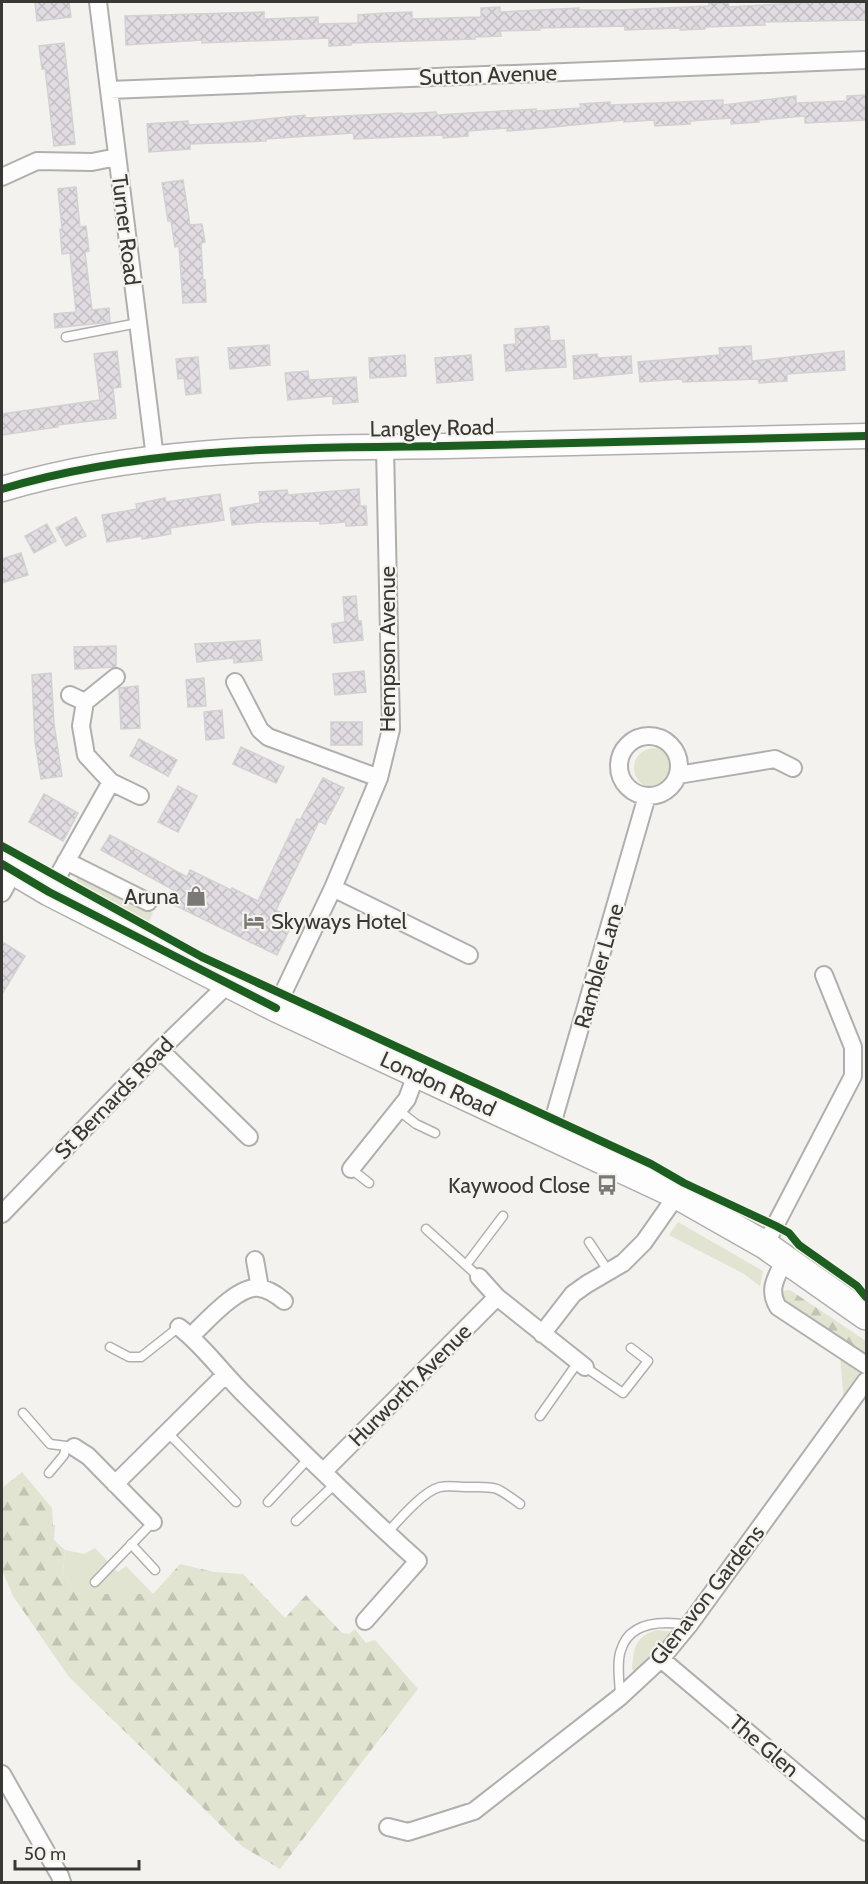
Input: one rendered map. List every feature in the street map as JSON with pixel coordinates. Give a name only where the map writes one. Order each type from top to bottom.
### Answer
[{"type":"main road","name":"London Road","points":[[6,876],[49,892],[276,1008],[677,1195],[775,1252],[867,1316]]},
{"type":"street","name":"Turner Road","points":[[98,2],[155,458]]},
{"type":"street","name":"Sutton Avenue","points":[[109,90],[867,60]]},
{"type":"street","points":[[2,177],[37,161],[92,162],[117,157]]},
{"type":"street","name":"Langley Road","points":[[2,489],[78,469],[155,458],[262,449],[865,441]]},
{"type":"street","name":"Hempson Avenue","points":[[276,1008],[333,888],[380,778],[391,729],[385,447]]},
{"type":"street","points":[[116,677],[78,699],[86,755],[111,782],[140,796]]},
{"type":"street","points":[[235,682],[260,730],[268,737],[380,778]]},
{"type":"street","points":[[646,735],[656,736],[666,740],[678,755],[680,765],[678,775],[663,793],[647,796],[637,794],[622,780],[619,761],[628,743],[646,735]]},
{"type":"street","points":[[678,775],[775,759],[793,768]]},
{"type":"street","points":[[49,892],[111,782]]},
{"type":"street","name":"Rambler Lane","points":[[549,1135],[647,796]]},
{"type":"street","points":[[66,861],[148,902]]},
{"type":"street","points":[[333,888],[468,955]]},
{"type":"street","points":[[824,975],[853,1047],[853,1077],[775,1252],[772,1296],[778,1306],[867,1365]]},
{"type":"street","name":"St Bernards Road","points":[[2,1214],[160,1050],[228,984]]},
{"type":"street","points":[[160,1050],[249,1137]]},
{"type":"street","points":[[351,1169],[407,1100],[416,1074]]},
{"type":"street","points":[[542,1334],[573,1294],[623,1263],[644,1242],[677,1195]]},
{"type":"street","points":[[255,1260],[260,1288]]},
{"type":"street","points":[[479,1277],[497,1297],[582,1365]]},
{"type":"street","points":[[284,1300],[260,1288],[249,1288],[185,1331],[225,1375],[322,1472],[418,1561],[365,1621]]},
{"type":"street","name":"Hurworth Avenue","points":[[322,1472],[497,1297]]},
{"type":"street","points":[[115,1484],[225,1375]]},
{"type":"street","name":"Glenavon Gardens","points":[[388,1827],[408,1832],[474,1811],[620,1697],[661,1659],[867,1381]]},
{"type":"street","points":[[70,1447],[88,1456],[153,1522]]},
{"type":"street","name":"The Glen","points":[[661,1659],[867,1832]]},
{"type":"street","points":[[2,1774],[62,1882]]},
{"type":"lane","points":[[66,337],[138,323]]},
{"type":"lane","points":[[399,1110],[416,1124],[435,1133]]},
{"type":"lane","points":[[351,1169],[369,1184]]},
{"type":"lane","points":[[466,1265],[503,1215]]},
{"type":"lane","points":[[426,1229],[479,1277]]},
{"type":"lane","points":[[589,1242],[609,1272]]},
{"type":"lane","points":[[110,1347],[129,1357],[141,1357],[185,1331]]},
{"type":"lane","points":[[540,1416],[582,1365],[623,1393],[648,1361],[631,1348]]},
{"type":"lane","points":[[23,1413],[50,1444],[70,1447],[49,1473]]},
{"type":"lane","points":[[167,1432],[236,1502]]},
{"type":"lane","points":[[268,1502],[309,1458]]},
{"type":"lane","points":[[296,1521],[335,1484]]},
{"type":"lane","points":[[387,1533],[419,1501],[433,1489],[441,1486],[488,1486],[499,1489],[520,1504]]},
{"type":"lane","points":[[95,1582],[153,1522]]},
{"type":"lane","points":[[131,1544],[155,1570]]},
{"type":"lane","points":[[620,1697],[620,1651],[629,1634],[650,1623],[689,1624]]},
{"type":"green space","points":[[654,748],[662,749],[668,754],[673,760],[673,776],[668,782],[662,787],[654,788],[646,787],[640,782],[635,776],[634,768],[635,760],[640,754],[646,749]]},
{"type":"green space","points":[[78,874],[153,913],[148,923],[76,884]]},
{"type":"green space","points":[[678,1222],[763,1271],[760,1286],[744,1274],[669,1235]]},
{"type":"green space","points":[[790,1290],[866,1341],[866,1355],[784,1300],[782,1291]]},
{"type":"green space","points":[[840,1357],[854,1368],[859,1369],[862,1381],[844,1402]]},
{"type":"green space","points":[[22,1472],[52,1508],[53,1526],[55,1525],[54,1540],[65,1550],[63,1573],[76,1594],[153,1594],[180,1564],[214,1572],[243,1574],[285,1618],[306,1595],[342,1633],[349,1634],[355,1629],[366,1643],[375,1640],[418,1689],[280,1869],[243,1847],[69,1677],[13,1596],[2,1570],[2,1488]]},
{"type":"green space","points":[[95,1548],[118,1572],[126,1566],[153,1594],[76,1594],[63,1573],[65,1550],[84,1554]]},
{"type":"green space","points":[[658,1630],[674,1632],[635,1673],[632,1669],[637,1644],[650,1632]]},
{"type":"building","points":[[35,2],[69,2],[71,17],[37,21]]},
{"type":"building","points":[[817,2],[867,2],[867,20],[764,22],[765,25],[680,30],[680,28],[625,30],[625,26],[540,28],[540,30],[500,31],[501,36],[475,37],[475,39],[351,43],[351,45],[329,46],[329,38],[202,43],[202,40],[126,45],[125,16],[264,12],[264,19],[318,17],[318,24],[358,23],[358,15],[386,13],[412,12],[412,19],[481,17],[481,8],[500,7],[500,12],[579,8],[579,10],[618,10],[709,6],[709,3],[728,3],[729,7]]},
{"type":"building","points":[[64,43],[75,144],[54,146],[45,68],[42,69],[39,46]]},
{"type":"building","points":[[867,95],[867,120],[805,123],[805,116],[731,124],[731,118],[655,126],[654,120],[624,122],[624,120],[507,131],[507,128],[468,131],[468,136],[443,138],[443,135],[354,139],[353,133],[266,139],[266,141],[190,144],[190,149],[149,152],[147,124],[188,121],[188,125],[226,123],[305,115],[305,118],[402,113],[436,112],[437,115],[536,109],[536,111],[581,108],[580,104],[610,102],[610,105],[723,100],[723,105],[796,96],[796,103],[847,101],[847,96]]},
{"type":"building","points":[[183,180],[190,225],[202,224],[205,242],[201,243],[206,302],[183,303],[179,246],[175,247],[162,183]]},
{"type":"building","points":[[76,187],[80,227],[86,226],[89,251],[85,252],[92,310],[109,308],[110,322],[55,328],[54,314],[76,312],[70,253],[62,254],[58,189]]},
{"type":"building","points":[[549,326],[550,341],[564,340],[566,367],[506,371],[504,345],[516,344],[515,329]]},
{"type":"building","points":[[269,345],[270,365],[230,369],[228,348]]},
{"type":"building","points":[[751,346],[752,361],[844,351],[845,370],[787,374],[787,381],[759,383],[758,379],[683,382],[682,379],[640,382],[638,362],[720,355],[719,348]]},
{"type":"building","points":[[117,351],[121,387],[113,388],[116,418],[2,435],[2,414],[100,400],[94,354]]},
{"type":"building","points":[[597,354],[598,358],[631,356],[632,373],[574,379],[573,356]]},
{"type":"building","points":[[405,355],[406,376],[370,378],[369,358]]},
{"type":"building","points":[[471,355],[473,380],[437,383],[435,358]]},
{"type":"building","points":[[198,357],[201,393],[186,395],[184,378],[178,379],[176,359]]},
{"type":"building","points":[[308,371],[309,380],[356,377],[358,402],[333,404],[333,396],[288,400],[285,373]]},
{"type":"building","points":[[359,489],[360,506],[366,506],[367,525],[346,526],[346,522],[320,524],[320,521],[232,525],[230,508],[260,503],[259,492],[287,490],[288,495]]},
{"type":"building","points":[[220,494],[224,520],[170,528],[171,534],[107,542],[102,515],[137,509],[136,504],[165,498],[166,502]]},
{"type":"building","points":[[76,517],[86,536],[66,546],[56,528]]},
{"type":"building","points":[[47,524],[56,541],[34,553],[25,536]]},
{"type":"building","points":[[21,553],[28,575],[2,583],[2,559]]},
{"type":"building","points":[[356,596],[358,621],[361,621],[363,640],[334,643],[332,624],[345,622],[343,597]]},
{"type":"building","points":[[260,640],[262,660],[234,663],[234,658],[197,662],[195,644]]},
{"type":"building","points":[[116,646],[116,667],[75,669],[74,647]]},
{"type":"building","points":[[364,671],[366,692],[335,695],[333,674]]},
{"type":"building","points":[[51,673],[54,724],[62,776],[41,779],[35,742],[32,675]]},
{"type":"building","points":[[204,678],[206,706],[188,707],[186,680]]},
{"type":"building","points":[[138,686],[140,728],[121,729],[119,688]]},
{"type":"building","points":[[222,710],[224,738],[206,740],[204,712]]},
{"type":"building","points":[[331,722],[362,722],[362,745],[331,745]]},
{"type":"building","points":[[139,739],[177,760],[168,776],[130,756]]},
{"type":"building","points":[[241,747],[284,767],[276,783],[233,764]]},
{"type":"building","points":[[323,778],[344,788],[325,824],[319,821],[276,910],[294,920],[277,955],[174,905],[179,893],[101,850],[110,835],[187,877],[190,870],[258,901],[297,819],[300,820]]},
{"type":"building","points":[[178,786],[197,796],[178,832],[158,822]]},
{"type":"building","points":[[44,794],[78,813],[63,841],[29,822]]},
{"type":"building","points":[[2,942],[25,956],[2,994]]},
{"type":"cycle path","points":[[2,489],[111,464],[222,452],[866,436]]},
{"type":"cycle path","points":[[2,846],[202,957],[651,1164],[684,1183],[776,1226],[789,1233],[799,1245],[857,1286],[866,1297]]},
{"type":"cycle path","points":[[2,864],[49,892],[276,1008]]},
{"type":"place","name":"Aruna","points":[[196,896]]},
{"type":"place","name":"Skyways Hotel","points":[[254,921]]},
{"type":"place","name":"Kaywood Close","points":[[607,1185]]}]
